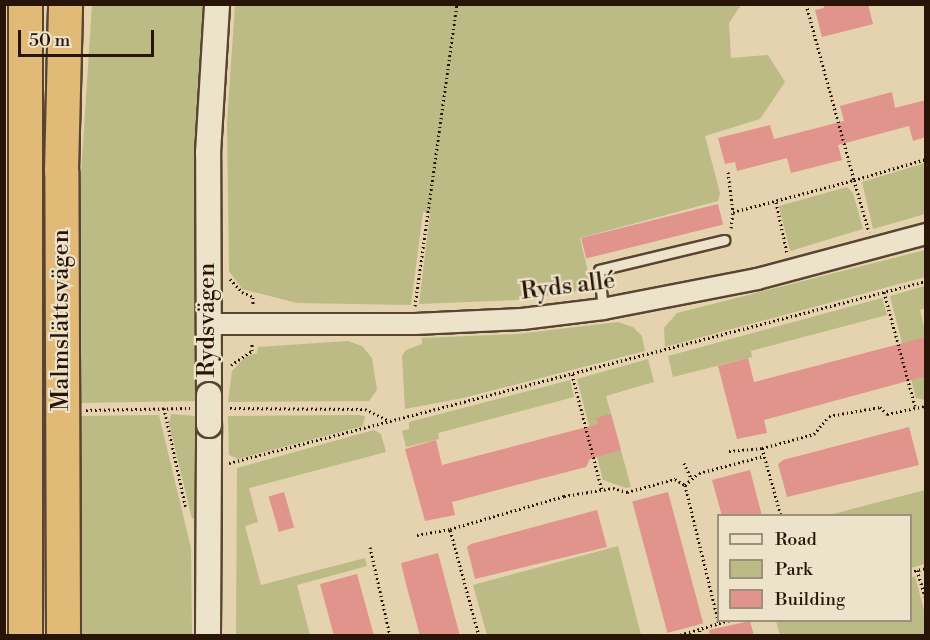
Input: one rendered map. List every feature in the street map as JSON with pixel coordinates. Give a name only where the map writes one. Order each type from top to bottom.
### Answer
[{"type":"highway","points":[[20,4],[23,41]]},
{"type":"highway","name":"Malmslättsvägen","points":[[25,4],[23,41],[25,636]]},
{"type":"highway","name":"Malmslättsvägen","points":[[63,636],[61,171],[65,7]]},
{"type":"street","name":"Rydsvägen","points":[[208,636],[211,409],[208,324],[208,153],[217,4]]},
{"type":"street","name":"Ryds allé","points":[[208,324],[403,325],[522,319],[603,309],[757,279],[926,234]]},
{"type":"lane","points":[[603,309],[599,270],[724,240]]},
{"type":"path","points":[[415,308],[458,4]]},
{"type":"path","points":[[806,4],[873,249]]},
{"type":"path","points":[[733,212],[926,159]]},
{"type":"path","points":[[724,240],[733,212],[728,172]]},
{"type":"path","points":[[776,202],[787,255]]},
{"type":"path","points":[[229,464],[926,282]]},
{"type":"path","points":[[884,292],[915,406]]},
{"type":"path","points":[[572,374],[602,491]]},
{"type":"path","points":[[729,451],[762,447],[814,434],[829,416],[880,407],[887,414],[915,406],[926,406]]},
{"type":"path","points":[[164,408],[187,510]]},
{"type":"path","points":[[81,410],[365,409],[389,421]]},
{"type":"path","points":[[762,447],[780,514]]},
{"type":"path","points":[[685,485],[691,478],[764,456]]},
{"type":"path","points":[[684,463],[691,478]]},
{"type":"path","points":[[417,535],[450,529],[564,496],[602,491],[627,492],[675,479],[685,485],[717,616]]},
{"type":"path","points":[[450,529],[480,636]]},
{"type":"path","points":[[370,547],[390,636]]},
{"type":"path","points":[[912,571],[926,568]]},
{"type":"path","points":[[917,570],[926,599]]},
{"type":"path","points":[[676,636],[726,622]]},
{"type":"path","points":[[699,636],[700,629]]},
{"type":"green space","points":[[92,5],[203,5],[196,160],[195,401],[80,403],[81,174]]},
{"type":"green space","points":[[235,5],[741,5],[729,23],[731,58],[768,55],[785,82],[760,119],[705,136],[720,193],[718,201],[580,238],[592,289],[516,300],[419,304],[430,213],[423,212],[411,305],[297,303],[242,289],[229,271],[227,122]]},
{"type":"green space","points":[[925,163],[925,214],[873,229],[862,182]]},
{"type":"green space","points":[[847,187],[853,193],[863,229],[790,251],[779,206]]},
{"type":"green space","points":[[925,250],[925,277],[665,347],[664,328],[677,313]]},
{"type":"green space","points":[[925,286],[925,308],[920,310],[925,331],[925,400],[916,398],[890,296]]},
{"type":"green space","points":[[882,298],[887,315],[751,351],[752,357],[673,377],[668,356]]},
{"type":"green space","points":[[618,322],[633,327],[642,336],[645,351],[463,398],[405,409],[402,356],[406,350],[422,344],[422,338],[517,334]]},
{"type":"green space","points":[[348,341],[362,346],[372,358],[377,390],[369,401],[228,402],[232,371],[245,357],[257,353],[258,347]]},
{"type":"green space","points":[[648,359],[654,382],[606,396],[631,487],[626,488],[603,480],[577,379]]},
{"type":"green space","points":[[570,380],[574,397],[438,433],[439,439],[406,447],[402,431],[409,429],[409,422]]},
{"type":"green space","points":[[171,414],[196,416],[196,517],[192,519],[169,423]]},
{"type":"green space","points":[[159,415],[191,548],[192,635],[81,635],[80,416]]},
{"type":"green space","points":[[228,416],[365,416],[363,426],[238,459],[229,455]]},
{"type":"green space","points":[[374,430],[381,434],[386,452],[249,488],[258,522],[245,526],[261,585],[365,558],[367,566],[297,585],[310,635],[236,635],[237,468]]},
{"type":"green space","points":[[925,490],[925,564],[912,568],[912,514],[833,514]]},
{"type":"green space","points":[[618,546],[641,635],[487,635],[473,585]]},
{"type":"green space","points":[[915,576],[925,614],[925,634],[780,635],[776,622],[912,622],[912,578]]},
{"type":"building","points":[[823,4],[868,4],[873,24],[822,37],[815,10],[824,8]]},
{"type":"building","points":[[892,92],[895,108],[926,100],[926,137],[913,141],[909,126],[838,145],[842,160],[791,173],[787,158],[737,171],[735,162],[725,164],[718,138],[770,125],[774,139],[844,121],[840,106]]},
{"type":"building","points":[[718,204],[723,224],[586,258],[581,238]]},
{"type":"building","points":[[926,337],[926,376],[764,420],[767,433],[737,439],[718,366],[748,358],[754,382]]},
{"type":"building","points":[[611,414],[621,450],[590,459],[586,467],[452,502],[455,515],[425,521],[405,449],[436,440],[442,465],[598,424],[596,418]]},
{"type":"building","points":[[909,427],[919,465],[787,497],[778,464],[783,460]]},
{"type":"building","points":[[750,470],[761,514],[721,514],[712,480]]},
{"type":"building","points":[[284,492],[294,528],[279,532],[269,496]]},
{"type":"building","points":[[668,492],[703,623],[667,633],[632,502]]},
{"type":"building","points":[[597,510],[607,547],[475,579],[467,547],[471,544]]},
{"type":"building","points":[[438,553],[460,636],[420,636],[406,584],[401,563]]},
{"type":"building","points":[[357,574],[374,636],[334,636],[320,584]]},
{"type":"building","points":[[750,622],[754,636],[710,636],[709,630]]}]
